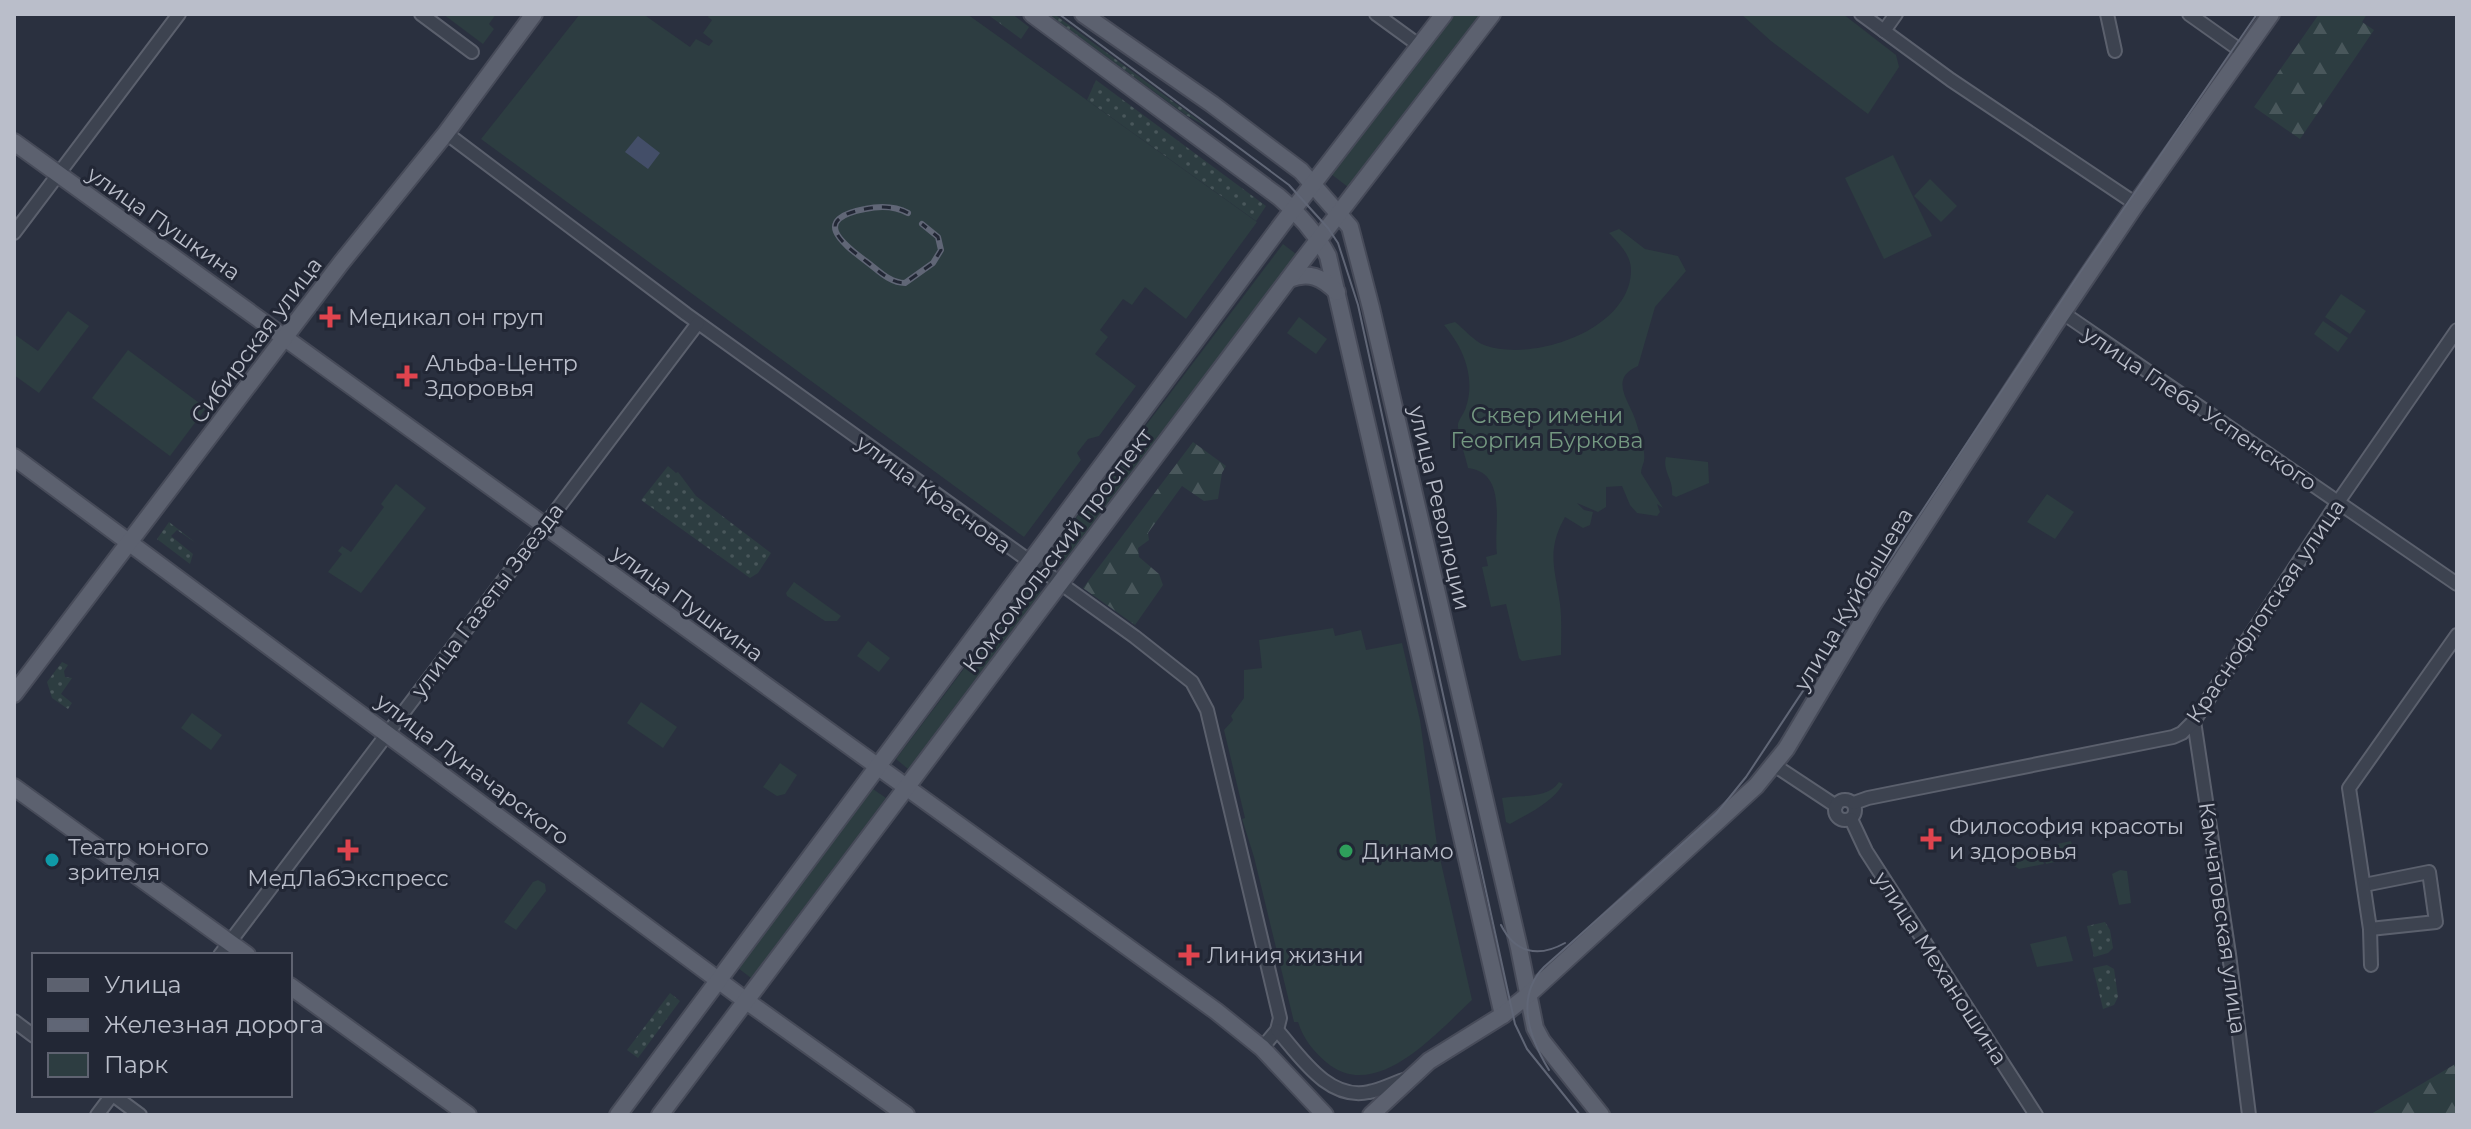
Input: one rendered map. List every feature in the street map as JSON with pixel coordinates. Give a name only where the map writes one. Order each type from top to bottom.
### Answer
[{"type":"main road","name":"Сибирская улица","points":[[14,694],[534,14]]},
{"type":"main road","points":[[1032,14],[1294,209],[1320,239],[1328,256],[1503,1015]]},
{"type":"main road","name":"улица Революции","points":[[1083,14],[1301,171],[1350,227],[1535,1028],[1601,1115]]},
{"type":"main road","name":"Комсомольский проспект","points":[[618,1115],[1312,184],[1444,14]]},
{"type":"main road","name":"Комсомольский проспект","points":[[660,1115],[1492,14]]},
{"type":"main road","name":"улица Куйбышева","points":[[1371,1115],[1442,1052],[1503,1015],[1528,995],[1756,786],[1774,765],[1812,710],[1873,604],[2063,313],[2271,14]]},
{"type":"main road","name":"улица Пушкина","points":[[14,142],[1216,1011],[1262,1048],[1325,1115]]},
{"type":"main road","points":[[1289,279],[1299,275],[1314,276],[1339,294]]},
{"type":"main road","name":"улица Луначарского","points":[[14,457],[745,1000],[906,1115]]},
{"type":"main road","points":[[14,787],[224,948]]},
{"type":"main road","points":[[292,987],[468,1115]]},
{"type":"street","points":[[14,233],[179,14]]},
{"type":"street","points":[[421,14],[472,52]]},
{"type":"street","points":[[1376,14],[1420,46]]},
{"type":"street","points":[[1861,14],[1951,80],[2136,204]]},
{"type":"street","points":[[1884,31],[1896,14]]},
{"type":"street","points":[[2107,14],[2115,51]]},
{"type":"street","points":[[2189,14],[2244,53]]},
{"type":"street","name":"улица Краснова","points":[[446,133],[698,323],[1192,682],[1207,710],[1251,890],[1280,1018],[1277,1030]]},
{"type":"street","name":"улица Глеба Успенского","points":[[2063,313],[2457,584]]},
{"type":"street","name":"улица Газеты Звезда","points":[[224,948],[698,323]]},
{"type":"street","name":"Краснофлотская улица","points":[[1854,803],[2182,733],[2194,721],[2338,502],[2457,330]]},
{"type":"street","points":[[2371,965],[2370,929],[2349,788],[2457,635]]},
{"type":"street","name":"Камчатовская улица","points":[[2194,721],[2249,1115]]},
{"type":"street","name":"улица Механошина","points":[[1774,765],[1836,806],[1835,813],[1840,819],[1851,819],[1866,851],[2036,1115]]},
{"type":"street","points":[[1836,806],[1844,799],[1854,803],[1856,810],[1851,819]]},
{"type":"street","points":[[2364,885],[2429,872],[2436,922],[2370,929]]},
{"type":"street","points":[[14,1021],[32,1034]]},
{"type":"street","points":[[1262,1048],[1277,1030],[1306,1064],[1323,1080],[1339,1089],[1368,1093],[1412,1076]]},
{"type":"street","points":[[97,1115],[110,1097]]},
{"type":"street","points":[[115,1097],[140,1115]]},
{"type":"green space","points":[[443,14],[496,14],[489,24],[494,29],[483,44]]},
{"type":"green space","points":[[580,14],[643,14],[690,47],[696,39],[709,46],[713,41],[703,33],[712,20],[708,17],[710,14],[967,14],[1257,222],[1186,319],[1145,287],[1132,305],[1123,299],[1100,330],[1108,337],[1095,354],[1136,386],[1099,436],[1088,439],[1077,453],[1081,460],[1024,537],[481,139]]},
{"type":"green space","points":[[987,14],[1012,14],[1029,27],[1021,39]]},
{"type":"green space","points":[[1048,14],[1054,14],[1209,128],[1186,115]]},
{"type":"green space","points":[[1455,14],[1481,14],[1348,187],[1331,174]]},
{"type":"green space","points":[[1741,14],[1843,14],[1896,55],[1899,67],[1868,114],[1771,41]]},
{"type":"green space","points":[[2319,14],[2367,14],[2362,22],[2374,30],[2300,139],[2254,107]]},
{"type":"green space","points":[[1096,80],[1266,206],[1256,221],[1087,100]]},
{"type":"green space","points":[[1893,155],[1932,236],[1884,259],[1845,178]]},
{"type":"green space","points":[[1930,179],[1957,206],[1941,222],[1914,196]]},
{"type":"green space","name":"Сквер имени Георгия Буркова","points":[[1619,229],[1645,249],[1678,256],[1686,271],[1655,307],[1638,366],[1629,371],[1622,384],[1643,446],[1641,473],[1663,508],[1657,504],[1660,512],[1657,516],[1637,513],[1622,486],[1606,487],[1606,507],[1598,512],[1577,503],[1584,510],[1593,512],[1590,525],[1583,528],[1565,517],[1554,550],[1561,610],[1561,655],[1522,661],[1506,604],[1491,607],[1482,567],[1488,566],[1486,557],[1497,554],[1494,490],[1481,472],[1468,468],[1458,424],[1469,396],[1468,374],[1462,353],[1444,325],[1455,322],[1480,343],[1504,349],[1552,345],[1576,337],[1615,310],[1627,291],[1631,270],[1629,259],[1609,233]]},
{"type":"green space","points":[[1283,244],[1296,254],[1061,565],[1048,555]]},
{"type":"green space","points":[[2341,294],[2366,311],[2350,334],[2325,317]]},
{"type":"green space","points":[[68,311],[89,326],[39,393],[14,375],[14,334],[38,351]]},
{"type":"green space","points":[[1299,317],[1327,339],[1316,354],[1287,333]]},
{"type":"green space","points":[[2323,321],[2348,338],[2338,352],[2314,334]]},
{"type":"green space","points":[[128,350],[206,408],[170,456],[92,398]]},
{"type":"green space","points":[[1193,442],[1226,466],[1218,499],[1204,501],[1182,486],[1148,533],[1149,540],[1138,548],[1139,557],[1159,574],[1163,585],[1135,625],[1083,588]]},
{"type":"green space","points":[[1666,457],[1708,462],[1709,483],[1676,497],[1672,495]]},
{"type":"green space","points":[[668,466],[678,472],[696,496],[771,553],[758,573],[750,578],[641,500]]},
{"type":"green space","points":[[396,484],[426,508],[361,593],[328,572],[342,554],[338,551],[342,546],[351,552],[384,507],[381,504]]},
{"type":"green space","points":[[2047,494],[2074,512],[2055,539],[2027,522]]},
{"type":"green space","points":[[169,522],[196,543],[177,530],[171,536],[193,554],[190,564],[157,539]]},
{"type":"green space","points":[[794,582],[841,616],[837,621],[825,621],[787,596]]},
{"type":"green space","points":[[1029,582],[1041,592],[908,769],[896,759]]},
{"type":"green space","name":"Динамо","points":[[1333,628],[1335,636],[1361,630],[1366,650],[1402,643],[1420,720],[1437,845],[1472,1000],[1405,1059],[1365,1075],[1345,1073],[1326,1062],[1309,1044],[1298,1022],[1294,1022],[1242,819],[1245,818],[1224,730],[1244,698],[1244,670],[1262,668],[1259,640]]},
{"type":"green space","points":[[868,641],[890,658],[879,672],[857,656]]},
{"type":"green space","points":[[62,662],[68,665],[64,671],[65,677],[72,678],[61,694],[72,703],[68,709],[52,698],[47,682]]},
{"type":"green space","points":[[641,702],[677,727],[663,748],[627,723]]},
{"type":"green space","points":[[192,713],[222,735],[211,750],[181,728]]},
{"type":"green space","points":[[780,763],[797,775],[785,794],[777,796],[763,787]]},
{"type":"green space","points":[[1559,782],[1563,784],[1546,802],[1510,824],[1506,822],[1502,798],[1541,794]]},
{"type":"green space","points":[[873,789],[886,798],[751,978],[738,968]]},
{"type":"green space","points":[[2071,841],[2075,858],[2046,864],[2042,847]]},
{"type":"green space","points":[[2038,845],[2044,864],[2019,869],[2014,866],[2015,849]]},
{"type":"green space","points":[[2127,871],[2131,903],[2119,905],[2112,874]]},
{"type":"green space","points":[[538,880],[545,884],[546,891],[516,930],[504,922],[533,882]]},
{"type":"green space","points":[[2105,922],[2110,930],[2113,948],[2094,957],[2087,926]]},
{"type":"green space","points":[[2066,936],[2073,961],[2037,967],[2030,944]]},
{"type":"green space","points":[[2107,965],[2114,969],[2118,997],[2114,1005],[2103,1009],[2093,968]]},
{"type":"green space","points":[[670,993],[680,1001],[638,1058],[627,1050]]},
{"type":"green space","points":[[2457,1063],[2457,1115],[2371,1114]]},
{"type":"water","points":[[638,136],[660,153],[648,169],[625,152]]},
{"type":"tram line","points":[[1059,14],[1289,185],[1338,243],[1358,305],[1515,1024],[1527,1049],[1580,1115]]},
{"type":"tram line","points":[[1549,1070],[1536,1045],[1528,1018],[1529,992],[1535,979],[1544,967],[1716,814],[1746,777],[2079,274],[2257,14]]},
{"type":"tram line","points":[[1501,925],[1513,942],[1528,950],[1546,950],[1565,943]]},
{"type":"railway","points":[[908,213],[887,207],[849,213],[839,219],[835,225],[836,232],[848,247],[880,273],[905,283],[933,263],[941,250],[938,237],[922,224]]},
{"type":"place","name":"Медикал он груп","points":[[330,317]]},
{"type":"place","name":"Альфа-Центр Здоровья","points":[[407,376]]},
{"type":"place","name":"Философия красоты и здоровья","points":[[1931,839]]},
{"type":"place","name":"МедЛабЭкспресс","points":[[348,850]]},
{"type":"place","name":"Динамо","points":[[1346,851]]},
{"type":"place","name":"Театр юного зрителя","points":[[52,860]]},
{"type":"place","name":"Линия жизни","points":[[1189,955]]}]
